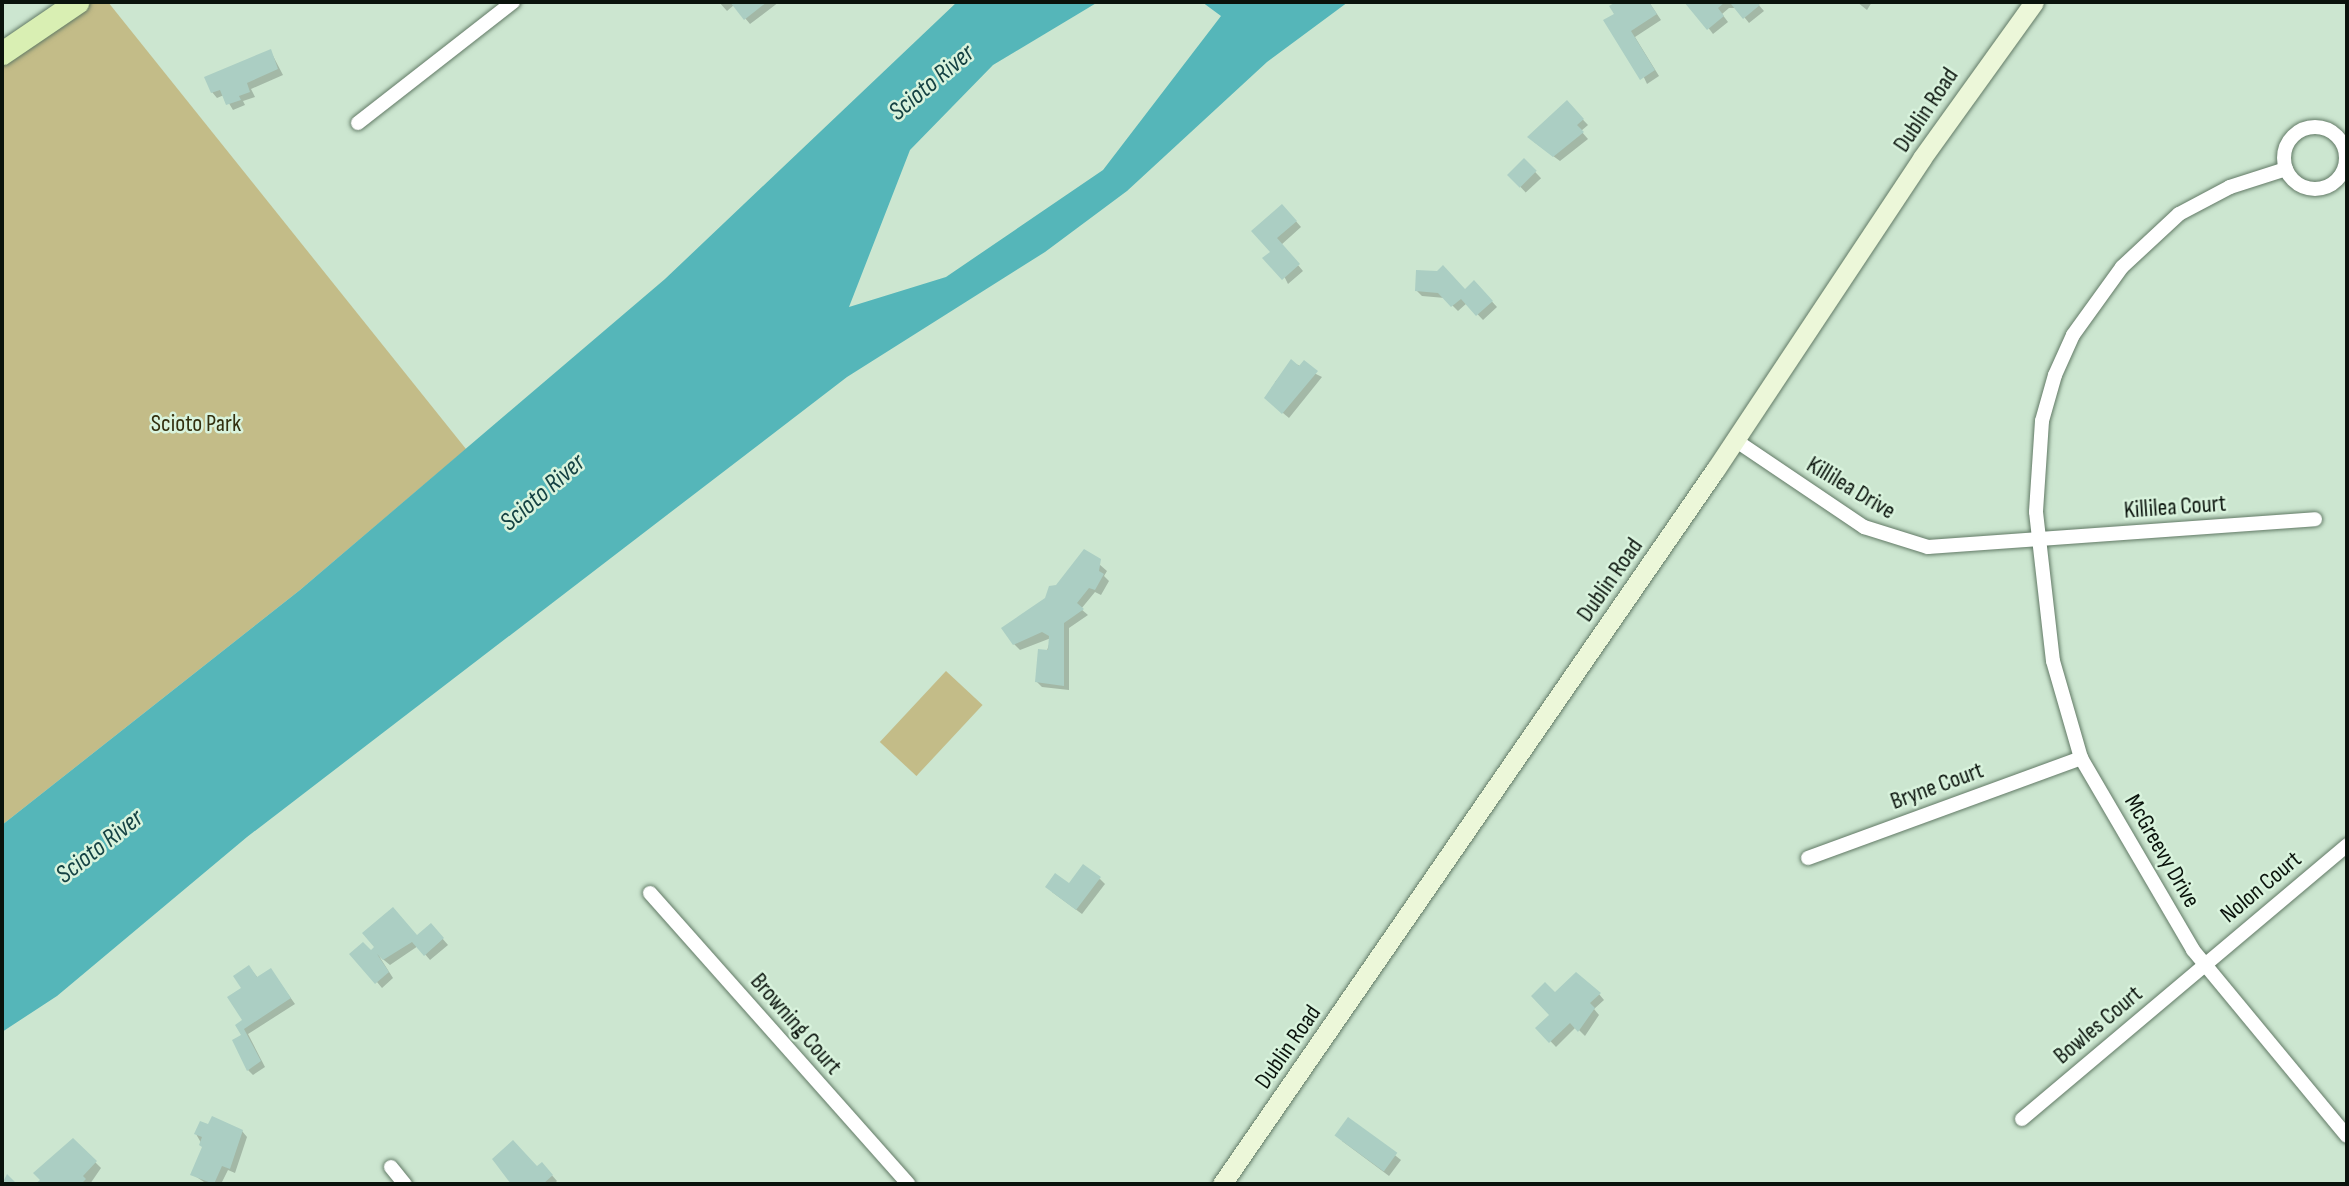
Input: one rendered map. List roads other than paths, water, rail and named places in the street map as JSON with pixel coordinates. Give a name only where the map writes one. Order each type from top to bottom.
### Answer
[{"type":"main road","points":[[2,53],[77,2]]},
{"type":"main road","name":"Dublin Road","points":[[1222,1184],[1735,440],[1930,147],[2034,2]]},
{"type":"street","points":[[358,123],[513,2]]},
{"type":"street","points":[[2305,128],[2325,128],[2345,150],[2338,179],[2320,189],[2299,185],[2286,169],[2285,149],[2305,128]]},
{"type":"street","name":"McGreevy Drive","points":[[2286,169],[2230,187],[2179,214],[2122,267],[2073,335],[2054,375],[2042,421],[2036,492],[2038,541],[2053,661],[2081,758],[2204,965],[2347,1136]]},
{"type":"street","name":"Killilea Drive","points":[[1735,440],[1835,510],[1884,537],[1949,548],[2038,541]]},
{"type":"street","name":"Killilea Court","points":[[2038,541],[2315,519]]},
{"type":"street","name":"Bryne Court","points":[[1808,858],[2081,758]]},
{"type":"street","name":"Nolon Court","points":[[2204,965],[2347,845]]},
{"type":"street","name":"Browning Court","points":[[650,893],[908,1184]]},
{"type":"street","name":"Bowles Court","points":[[2022,1119],[2204,965]]},
{"type":"street","points":[[391,1167],[405,1184]]},
{"type":"water","name":"Scioto River","points":[[957,2],[1098,2],[993,65],[910,150],[849,307],[946,277],[1103,170],[1221,16],[1202,2],[1348,2],[1267,62],[1127,191],[1045,252],[847,377],[247,837],[57,996],[2,1032],[2,825],[300,590],[665,279]]},
{"type":"park label","name":"Scioto Park","points":[[196,424]]}]
